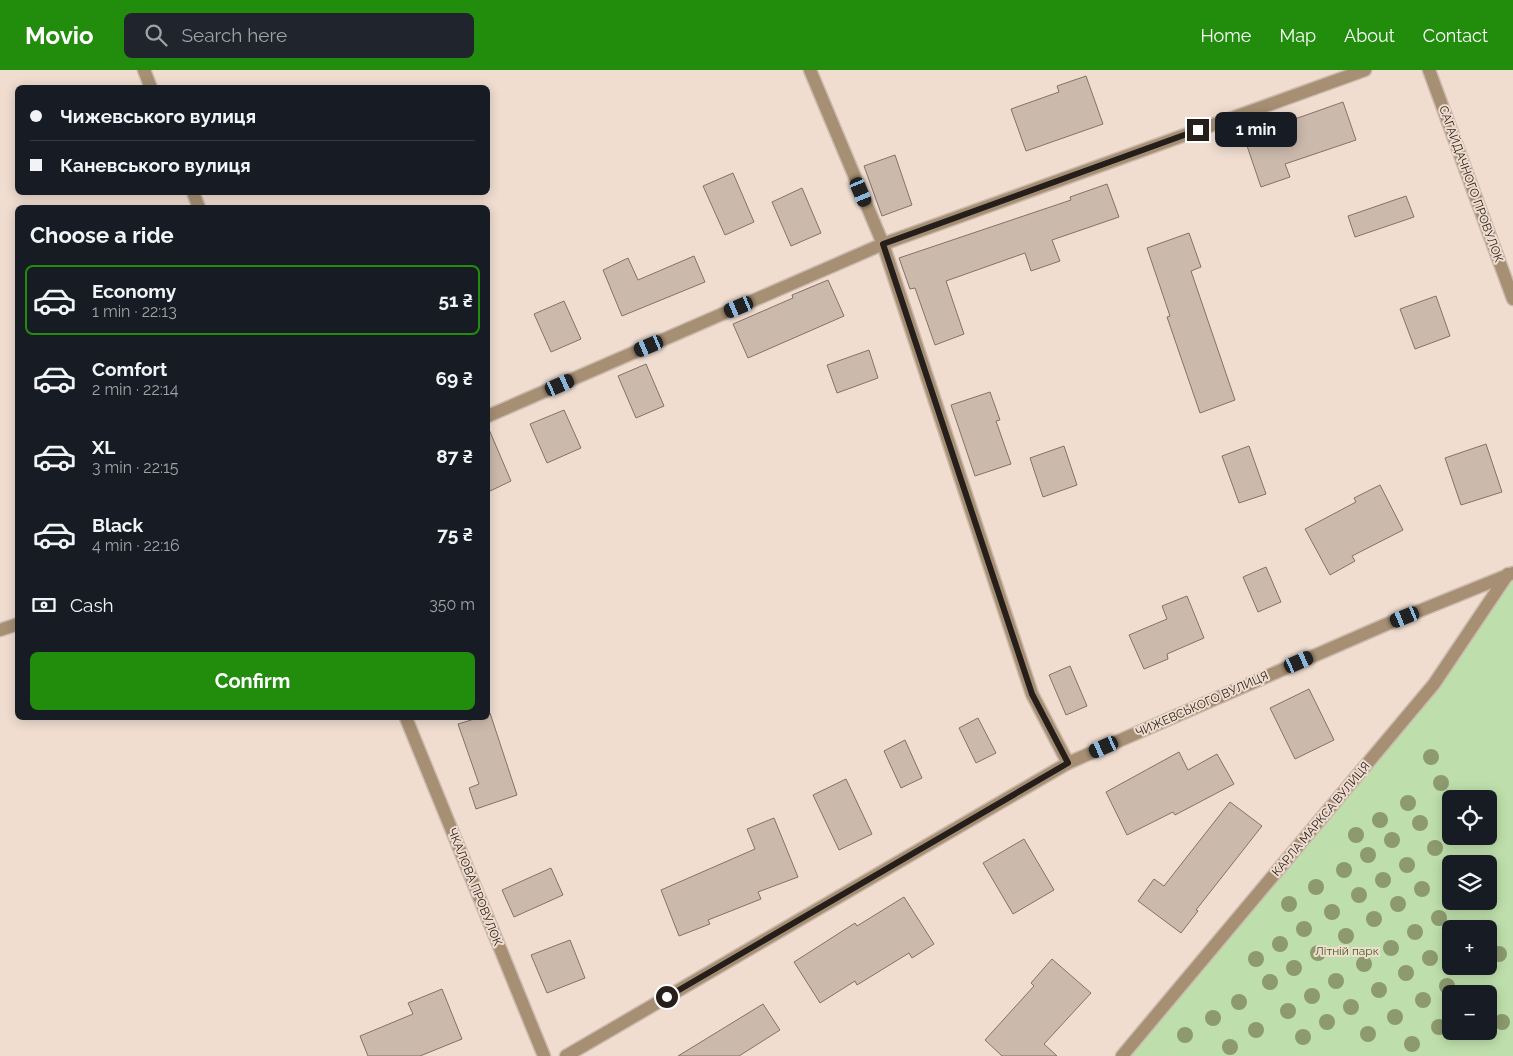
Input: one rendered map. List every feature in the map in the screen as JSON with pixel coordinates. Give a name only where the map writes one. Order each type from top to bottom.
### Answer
[{"type":"street","points":[[144,70],[150,85]]},
{"type":"street","points":[[810,70],[883,244],[1032,694],[1068,763]]},
{"type":"street","points":[[490,415],[883,244],[1366,70]]},
{"type":"street","name":"САГАЙДАЧНОГО ПРОВУЛОК","points":[[1429,70],[1513,299]]},
{"type":"street","name":"ЧИЖЕВСЬКОГО ВУЛИЦЯ","points":[[566,1056],[1068,763],[1388,624],[1511,574]]},
{"type":"street","name":"КАРЛА МАРКСА ВУЛИЦЯ","points":[[1122,1056],[1434,684],[1511,574]]},
{"type":"street","points":[[0,630],[15,625]]},
{"type":"street","name":"ЧКАЛОВА ПРОВУЛОК","points":[[407,720],[544,1056]]},
{"type":"green space","name":"Літній парк","points":[[1513,573],[1513,1056],[1122,1056],[1434,684]]},
{"type":"building","points":[[1086,76],[1103,124],[1026,151],[1011,109],[1059,92],[1057,86]]},
{"type":"building","points":[[1343,102],[1356,140],[1285,164],[1290,177],[1261,187],[1244,137]]},
{"type":"building","points":[[895,155],[912,205],[882,216],[864,166]]},
{"type":"building","points":[[733,173],[754,222],[725,235],[703,186]]},
{"type":"building","points":[[1107,184],[1119,217],[1052,240],[1060,261],[1031,271],[1025,253],[946,281],[964,334],[935,345],[915,288],[910,289],[899,258],[1071,200],[1070,197]]},
{"type":"building","points":[[802,188],[821,233],[791,246],[772,202]]},
{"type":"building","points":[[1406,196],[1414,217],[1355,237],[1348,216]]},
{"type":"building","points":[[1189,233],[1201,267],[1191,271],[1235,400],[1200,413],[1167,317],[1170,316],[1147,248]]},
{"type":"building","points":[[694,256],[705,282],[622,316],[603,270],[628,258],[638,280]]},
{"type":"building","points":[[828,280],[844,316],[748,358],[733,324],[793,298],[792,295]]},
{"type":"building","points":[[1436,296],[1450,336],[1415,349],[1400,309]]},
{"type":"building","points":[[564,301],[581,339],[551,352],[534,314]]},
{"type":"building","points":[[869,350],[878,378],[837,393],[827,365]]},
{"type":"building","points":[[646,364],[664,406],[636,418],[618,376]]},
{"type":"building","points":[[990,392],[1000,420],[996,421],[1011,464],[975,476],[951,405]]},
{"type":"building","points":[[564,410],[581,448],[547,463],[530,424]]},
{"type":"building","points":[[490,432],[511,481],[490,491]]},
{"type":"building","points":[[1486,444],[1502,492],[1461,505],[1445,458]]},
{"type":"building","points":[[1064,446],[1077,485],[1043,497],[1030,458]]},
{"type":"building","points":[[1249,446],[1266,494],[1239,503],[1222,456]]},
{"type":"building","points":[[1380,485],[1403,530],[1352,556],[1355,561],[1330,575],[1305,529],[1356,502],[1354,498]]},
{"type":"building","points":[[1266,567],[1281,602],[1258,612],[1243,577]]},
{"type":"building","points":[[1187,596],[1204,638],[1167,654],[1168,659],[1144,669],[1129,635],[1167,619],[1162,606]]},
{"type":"building","points":[[1070,666],[1087,706],[1066,715],[1049,675]]},
{"type":"building","points":[[1309,689],[1334,740],[1295,759],[1270,708]]},
{"type":"building","points":[[490,713],[517,795],[476,809],[469,788],[479,784],[458,724],[471,720],[490,720]]},
{"type":"building","points":[[978,718],[996,753],[976,763],[959,728]]},
{"type":"building","points":[[905,740],[922,778],[901,788],[884,751]]},
{"type":"building","points":[[1179,752],[1188,770],[1217,754],[1234,784],[1175,815],[1173,812],[1127,835],[1106,792]]},
{"type":"building","points":[[846,779],[872,834],[839,850],[813,795]]},
{"type":"building","points":[[1230,802],[1262,826],[1196,910],[1198,911],[1181,933],[1138,901],[1154,879],[1164,886]]},
{"type":"building","points":[[774,818],[798,877],[758,892],[761,899],[708,920],[710,924],[679,936],[661,890],[755,849],[747,829]]},
{"type":"building","points":[[1024,839],[1054,890],[1013,914],[983,863]]},
{"type":"building","points":[[551,868],[563,895],[514,917],[502,890]]},
{"type":"building","points":[[904,897],[934,944],[912,958],[909,953],[857,985],[855,981],[820,1003],[794,962],[855,923],[857,926]]},
{"type":"building","points":[[570,940],[585,978],[547,993],[531,955]]},
{"type":"building","points":[[1052,959],[1091,993],[1044,1044],[1057,1056],[1002,1056],[985,1040],[1034,986],[1031,983]]},
{"type":"building","points":[[442,989],[462,1039],[420,1056],[368,1056],[360,1036],[413,1014],[408,1003]]},
{"type":"building","points":[[763,1004],[780,1030],[739,1056],[678,1056]]},
{"type":"route","points":[[667,997],[1068,763],[1032,694],[883,244],[1198,130]]}]
